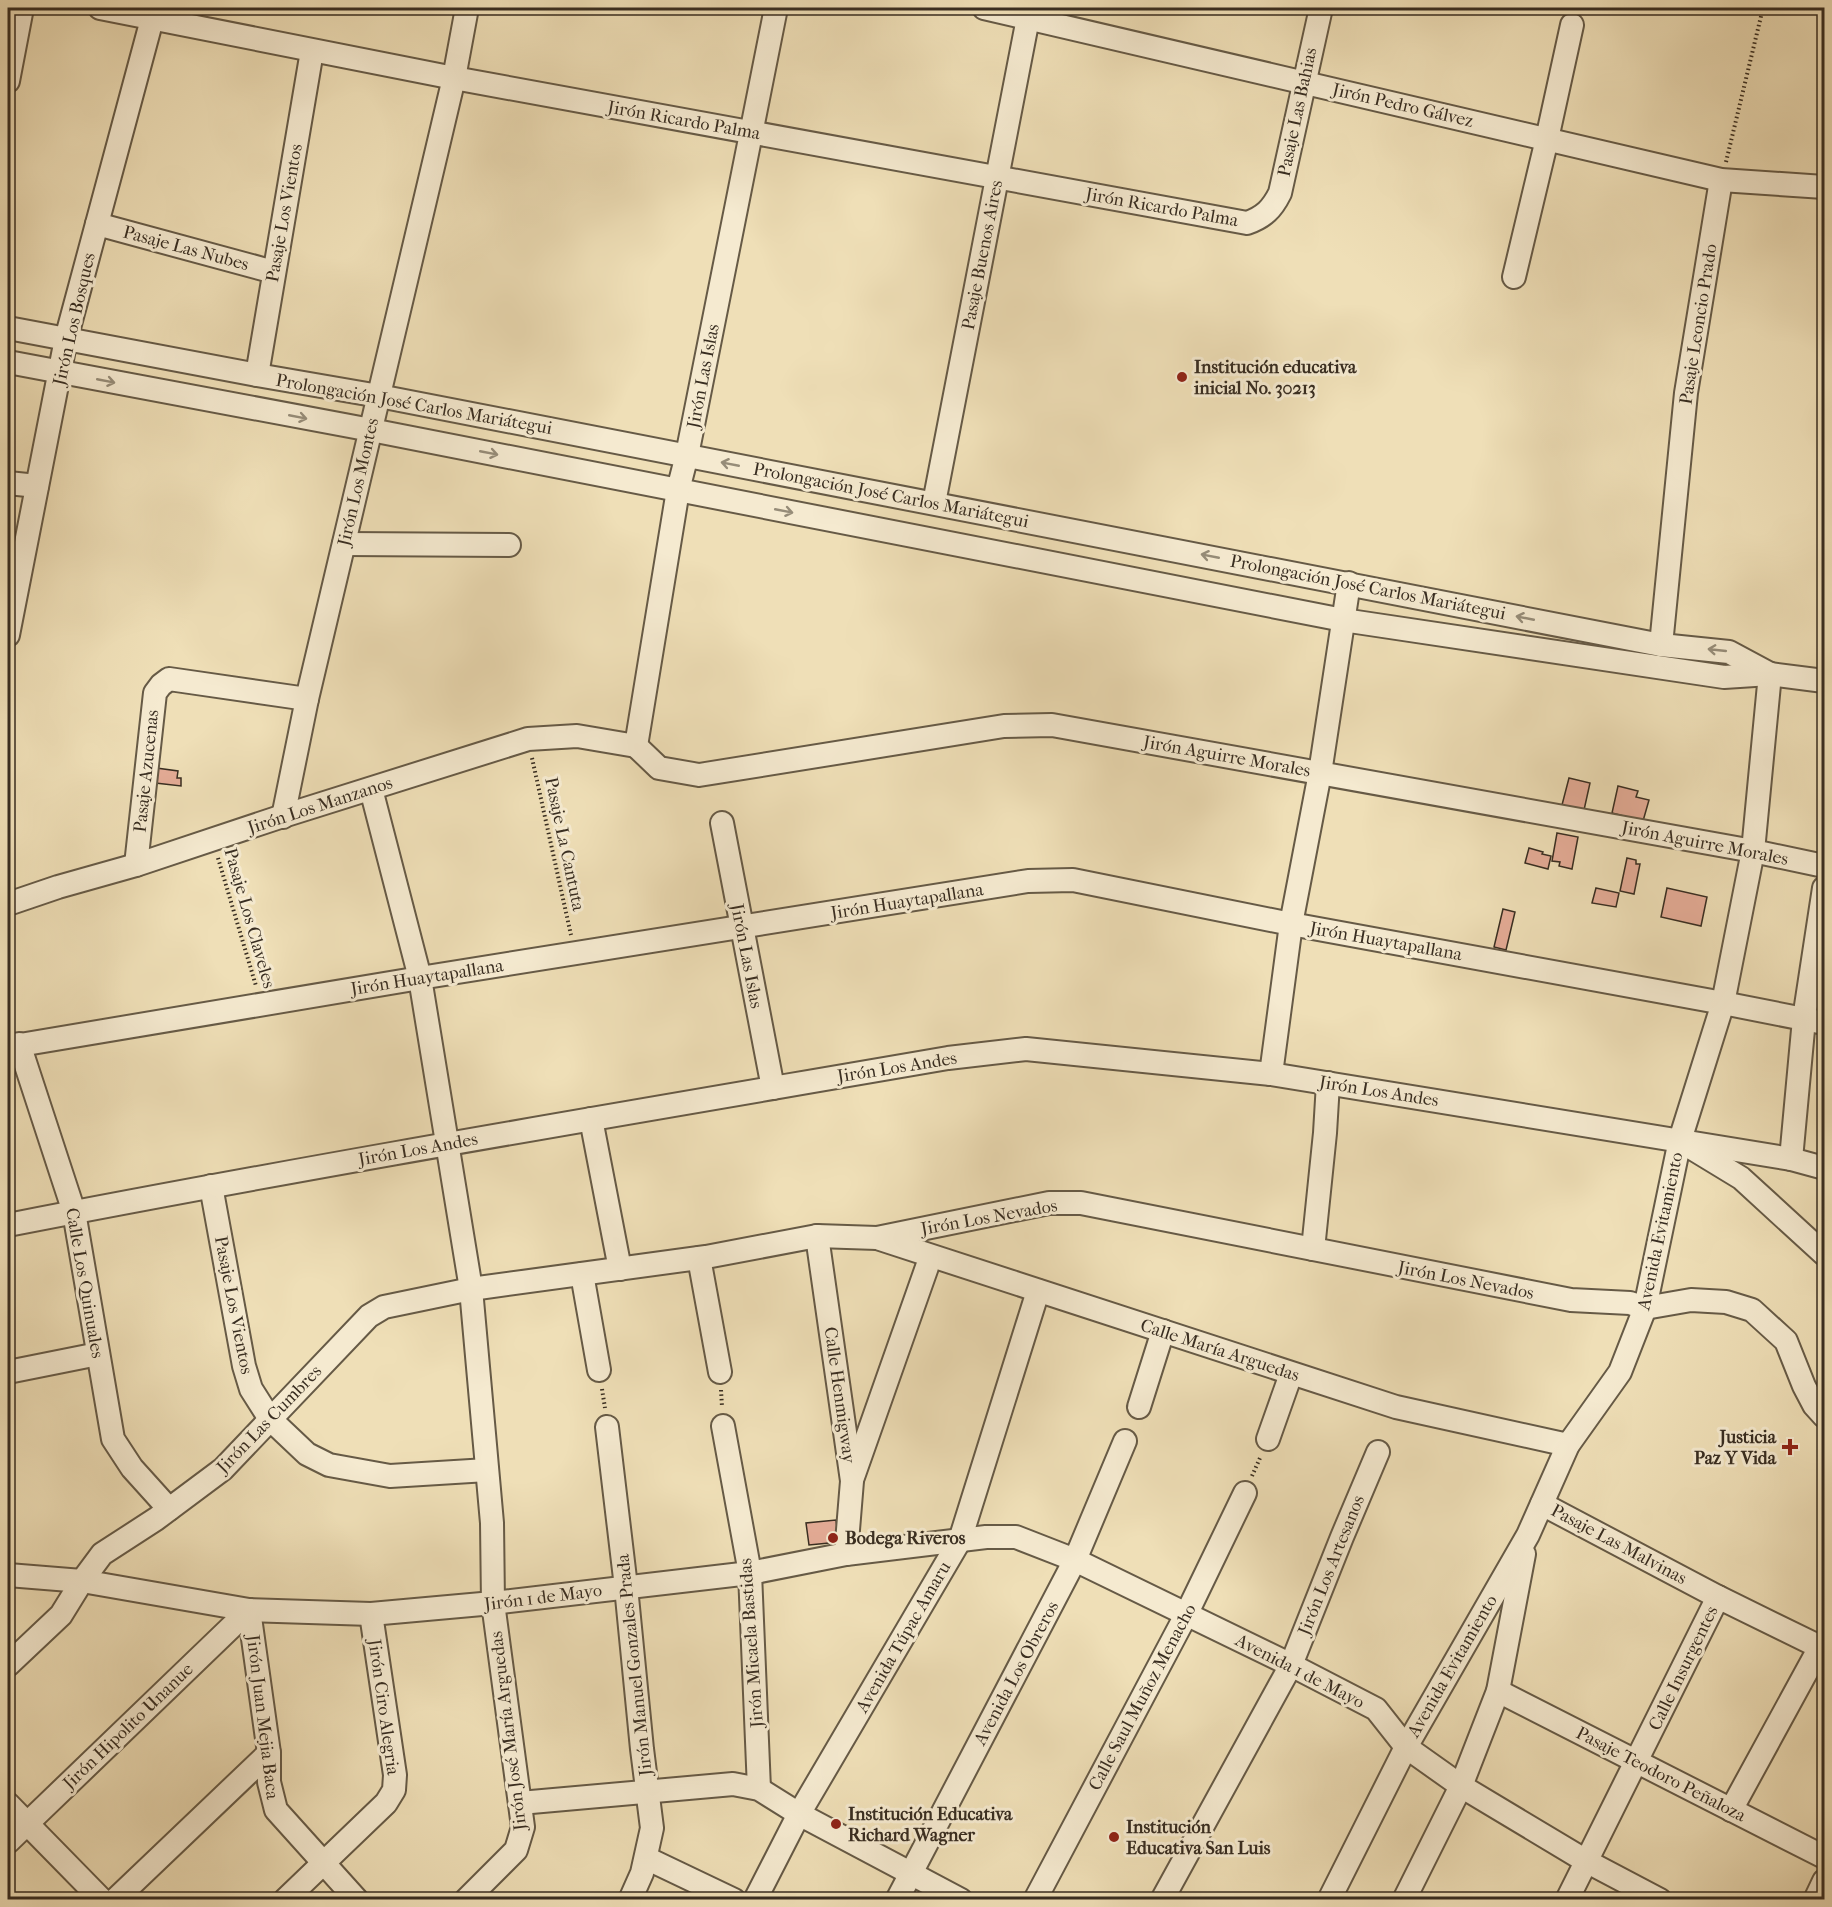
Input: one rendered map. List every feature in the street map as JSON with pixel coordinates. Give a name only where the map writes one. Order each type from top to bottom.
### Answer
[{"type":"street","points":[[8,81],[22,8]]},
{"type":"street","name":"Jirón Ricardo Palma","points":[[100,8],[154,13],[312,51],[1247,223],[1266,214]]},
{"type":"street","name":"Jirón Los Montes","points":[[283,817],[307,699],[454,78],[467,8]]},
{"type":"street","name":"Jirón Las Islas","points":[[636,746],[678,490],[687,455],[776,8]]},
{"type":"street","name":"Jirón Pedro Gálvez","points":[[984,8],[1029,12],[1303,81],[1721,180],[1824,187]]},
{"type":"street","name":"Pasaje Las Bahias","points":[[1266,214],[1280,193],[1321,8]]},
{"type":"street","name":"Pasaje Buenos Aires","points":[[934,503],[1029,12]]},
{"type":"street","name":"Jirón Los Bosques","points":[[8,635],[66,339],[154,13]]},
{"type":"street","points":[[1514,277],[1572,25]]},
{"type":"street","name":"Pasaje Los Vientos","points":[[257,375],[312,51]]},
{"type":"street","name":"Pasaje Leoncio Prado","points":[[1661,645],[1686,393],[1721,180]]},
{"type":"street","name":"Pasaje Las Nubes","points":[[97,224],[274,272]]},
{"type":"street","name":"Prolongación José Carlos Mariátegui","points":[[8,328],[687,455],[1661,645],[1729,652],[1770,674]]},
{"type":"street","name":"Prolongación José Carlos Mariátegui","points":[[8,362],[371,430],[1343,620],[1724,677],[1770,674],[1824,681]]},
{"type":"street","points":[[8,483],[37,486]]},
{"type":"street","points":[[344,544],[509,545]]},
{"type":"street","points":[[1271,1074],[1291,924],[1320,773],[1349,583]]},
{"type":"street","name":"Avenida Evitamiento","points":[[1329,1899],[1406,1747],[1528,1535],[1568,1445],[1620,1372],[1645,1308],[1680,1140],[1723,1003],[1753,851],[1770,674]]},
{"type":"street","name":"Pasaje Azucenas","points":[[136,865],[155,693],[161,685],[169,679],[307,699]]},
{"type":"street","name":"Jirón Aguirre Morales","points":[[636,746],[659,768],[699,775],[1004,726],[1053,725],[1753,851],[1824,866]]},
{"type":"street","name":"Jirón Los Manzanos","points":[[8,904],[528,740],[577,736],[636,746]]},
{"type":"street","name":"Jirón José María Arguedas","points":[[371,789],[420,978],[471,1289],[492,1523],[493,1603],[523,1827],[516,1850],[465,1899]]},
{"type":"street","name":"Jirón Las Islas","points":[[722,823],[772,1088]]},
{"type":"street","name":"Jirón Huaytapallana","points":[[13,1046],[420,978],[1028,881],[1072,880],[1291,924],[1814,1021]]},
{"type":"street","points":[[1791,1159],[1814,1021],[1824,888]]},
{"type":"street","name":"Calle Los Quinuales","points":[[13,1046],[74,1212],[113,1439],[132,1468],[169,1509]]},
{"type":"street","name":"Jirón Los Andes","points":[[8,1226],[448,1143],[948,1058],[1026,1049],[1271,1074],[1680,1140],[1791,1159],[1824,1168]]},
{"type":"street","points":[[1313,1249],[1328,1083]]},
{"type":"street","points":[[591,1119],[620,1269]]},
{"type":"street","points":[[1680,1140],[1741,1178],[1824,1254]]},
{"type":"street","name":"Pasaje Los Vientos","points":[[211,1186],[244,1366],[250,1389],[270,1419],[307,1454],[329,1465],[390,1476],[487,1470]]},
{"type":"street","name":"Jirón Los Nevados","points":[[471,1289],[699,1258],[817,1236],[877,1238],[1049,1203],[1081,1203],[1571,1300],[1630,1303],[1645,1308]]},
{"type":"street","name":"Calle Henmigway","points":[[817,1236],[852,1481],[846,1554]]},
{"type":"street","name":"Calle María Arguedas","points":[[877,1238],[929,1253],[1038,1291],[1396,1407],[1568,1445]]},
{"type":"street","points":[[699,1258],[720,1372]]},
{"type":"street","points":[[852,1481],[927,1267]]},
{"type":"street","points":[[582,1274],[599,1370]]},
{"type":"street","name":"Jirón Las Cumbres","points":[[8,1665],[61,1615],[102,1554],[169,1509],[223,1468],[369,1316],[384,1307],[471,1289]]},
{"type":"street","name":"Avenida Túpac Amaru","points":[[755,1899],[799,1814],[960,1540],[1038,1291]]},
{"type":"street","points":[[1645,1308],[1691,1300],[1726,1302],[1752,1310],[1786,1341],[1804,1386],[1814,1405],[1824,1416]]},
{"type":"street","points":[[1139,1407],[1163,1332]]},
{"type":"street","points":[[8,1372],[98,1354]]},
{"type":"street","points":[[1268,1439],[1291,1374]]},
{"type":"street","name":"Jirón Micaela Bastidas","points":[[723,1426],[750,1573],[759,1789]]},
{"type":"street","name":"Jirón Manuel Gonzales Prada","points":[[607,1427],[652,1828],[642,1873],[630,1899]]},
{"type":"street","name":"Avenida Los Obreros","points":[[897,1899],[1075,1560],[1125,1441]]},
{"type":"street","name":"Jirón Los Artesanos","points":[[1162,1899],[1291,1665],[1378,1452]]},
{"type":"street","name":"Calle Saul Muñoz Menacho","points":[[1035,1899],[1186,1615],[1245,1493]]},
{"type":"street","name":"Pasaje Las Malvinas","points":[[1542,1504],[1718,1597],[1822,1648]]},
{"type":"street","points":[[1404,1899],[1461,1786],[1498,1691],[1528,1535]]},
{"type":"street","name":"Jirón 1 de Mayo","points":[[8,1575],[82,1581],[249,1610],[371,1614],[493,1603],[750,1573],[846,1554],[986,1537],[1016,1538],[1075,1560]]},
{"type":"street","name":"Avenida 1 de Mayo","points":[[1075,1560],[1376,1709],[1406,1747],[1461,1786],[1586,1861],[1660,1899]]},
{"type":"street","name":"Calle Insurgentes","points":[[1567,1899],[1718,1597]]},
{"type":"street","name":"Jirón Juan Mejia Baca","points":[[249,1610],[268,1754],[269,1782],[276,1810],[357,1899]]},
{"type":"street","name":"Jirón Hipolito Unanue","points":[[8,1842],[249,1610]]},
{"type":"street","name":"Jirón Ciro Alegria","points":[[285,1899],[386,1803],[394,1790],[395,1775],[371,1614]]},
{"type":"street","points":[[1731,1810],[1822,1648]]},
{"type":"street","name":"Pasaje Teodoro Peñaloza","points":[[1498,1691],[1824,1857]]},
{"type":"street","points":[[115,1899],[268,1754]]},
{"type":"street","points":[[520,1803],[733,1784],[759,1789],[799,1814],[961,1899]]},
{"type":"street","points":[[8,1804],[102,1899]]},
{"type":"street","points":[[646,1858],[734,1899]]},
{"type":"street","points":[[1815,1899],[1824,1881]]},
{"type":"path","points":[[1721,180],[1763,8]]},
{"type":"path","name":"Pasaje La Cantuta","points":[[528,740],[575,953]]},
{"type":"path","name":"Pasaje Los Claveles","points":[[213,839],[261,1004]]},
{"type":"path","points":[[599,1370],[607,1427]]},
{"type":"path","points":[[720,1372],[723,1426]]},
{"type":"path","points":[[1245,1493],[1268,1439]]},
{"type":"building","points":[[149,767],[178,771],[177,778],[181,778],[181,786],[147,782]]},
{"type":"building","points":[[1569,778],[1590,783],[1584,810],[1562,805]]},
{"type":"building","points":[[1618,786],[1638,791],[1636,797],[1649,800],[1643,821],[1612,813]]},
{"type":"building","points":[[1557,833],[1578,837],[1572,869],[1559,866],[1560,862],[1552,861]]},
{"type":"building","points":[[1529,848],[1551,856],[1548,869],[1525,863]]},
{"type":"building","points":[[1627,858],[1636,860],[1636,864],[1640,864],[1634,894],[1620,891]]},
{"type":"building","points":[[1596,888],[1619,893],[1616,907],[1592,903]]},
{"type":"building","points":[[1667,888],[1707,897],[1701,926],[1661,917]]},
{"type":"building","points":[[1503,909],[1515,912],[1506,950],[1494,947]]},
{"type":"building","points":[[836,1520],[839,1542],[809,1545],[806,1523]]},
{"type":"place","name":"Institución educativa inicial No. 30213","points":[[1182,377]]},
{"type":"place","name":"Justicia Paz Y Vida","points":[[1790,1447]]},
{"type":"place","name":"Bodega Riveros","points":[[833,1538]]},
{"type":"place","name":"Institución Educativa Richard Wagner","points":[[836,1824]]},
{"type":"place","name":"Institución Educativa San Luis","points":[[1114,1837]]}]
